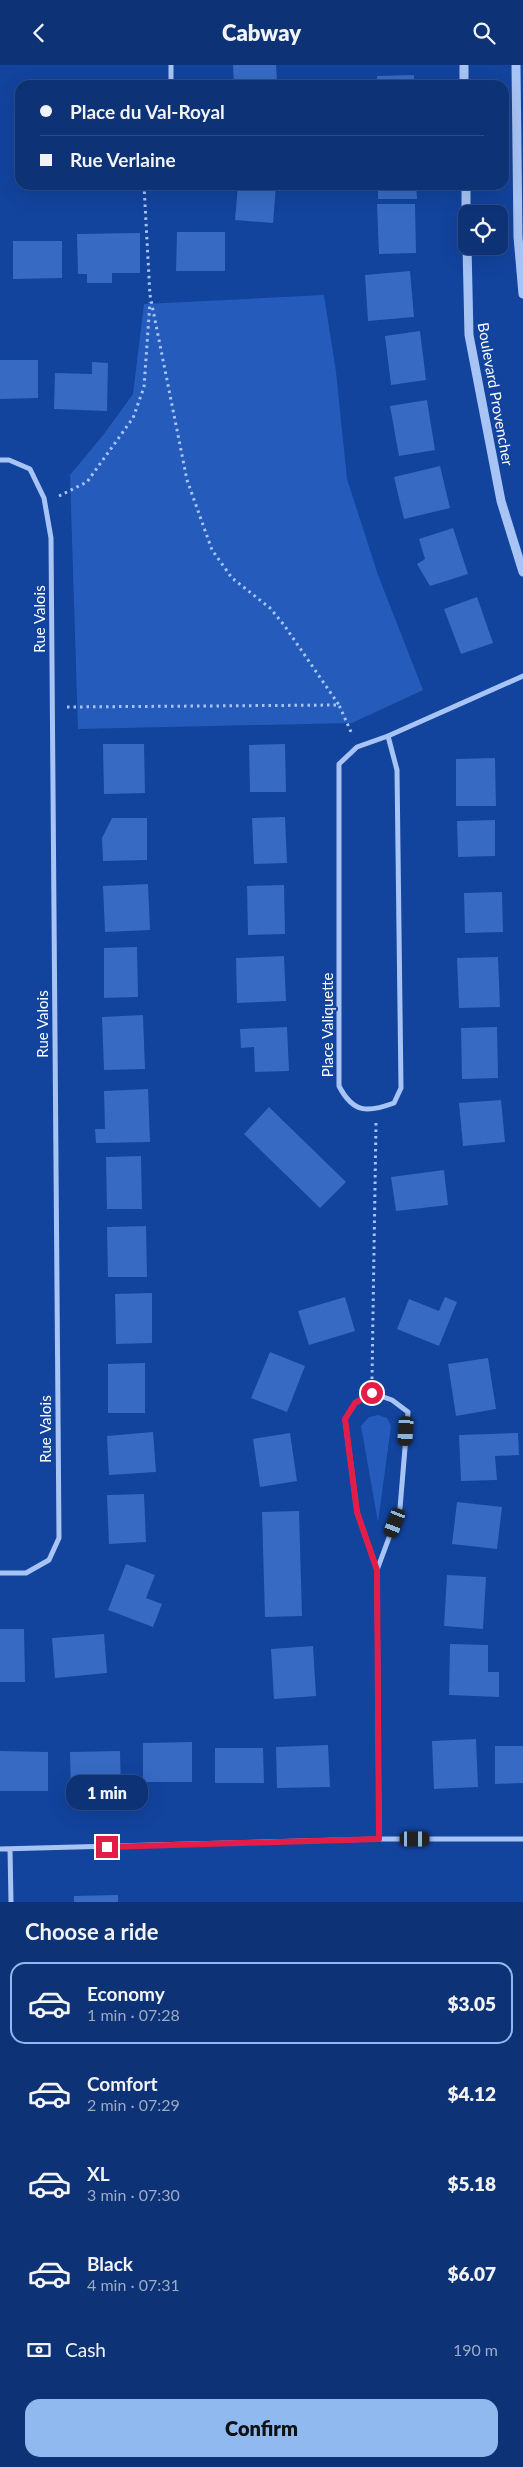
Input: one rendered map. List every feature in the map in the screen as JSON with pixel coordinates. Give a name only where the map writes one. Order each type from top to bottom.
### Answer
[{"type":"street","points":[[171,65],[171,80]]},
{"type":"street","points":[[464,65],[464,80]]},
{"type":"street","points":[[516,65],[518,237],[523,295]]},
{"type":"street","points":[[466,190],[466,205]]},
{"type":"street","name":"Boulevard Provencher","points":[[467,255],[469,335],[501,501],[523,573]]},
{"type":"street","name":"Rue Valois","points":[[0,460],[9,460],[30,469],[44,499],[51,538],[58,1538],[49,1559],[41,1564],[26,1573],[0,1573]]},
{"type":"street","name":"Place Valiquette","points":[[377,1110],[359,1109],[347,1101],[339,1086],[339,764],[357,747],[388,736],[523,676]]},
{"type":"street","points":[[377,1110],[394,1103],[401,1088],[397,770],[388,736]]},
{"type":"street","points":[[377,1570],[400,1507],[408,1412],[392,1400],[372,1393],[355,1403],[345,1419],[357,1512],[377,1570],[379,1839]]},
{"type":"street","points":[[0,1849],[379,1839],[523,1839]]},
{"type":"street","points":[[10,1849],[11,1902]]},
{"type":"path","points":[[44,499],[62,495],[87,483],[133,418],[144,387],[150,295],[144,190]]},
{"type":"path","points":[[150,295],[187,480],[212,550],[232,578],[270,608],[284,625],[339,705],[357,747]]},
{"type":"path","points":[[52,707],[339,705]]},
{"type":"path","points":[[372,1393],[377,1110]]},
{"type":"shaded area","points":[[324,295],[336,372],[347,479],[378,575],[423,690],[352,723],[78,729],[70,475],[104,434],[133,394],[144,304]]},
{"type":"shaded area","points":[[378,1415],[387,1418],[391,1426],[378,1522],[361,1426],[369,1417]]},
{"type":"building","points":[[233,65],[276,65],[277,80],[234,80]]},
{"type":"building","points":[[414,75],[414,80],[377,80],[377,76]]},
{"type":"building","points":[[238,190],[276,190],[273,223],[235,220]]},
{"type":"building","points":[[378,190],[416,190],[417,199],[378,199]]},
{"type":"building","points":[[377,204],[415,204],[416,253],[379,254]]},
{"type":"building","points":[[177,232],[225,232],[225,271],[176,271]]},
{"type":"building","points":[[140,233],[140,273],[112,273],[112,283],[87,283],[87,274],[78,274],[77,234]]},
{"type":"building","points":[[13,241],[62,241],[62,278],[13,279]]},
{"type":"building","points":[[410,271],[414,317],[368,321],[365,275]]},
{"type":"building","points":[[420,331],[426,380],[391,385],[385,336]]},
{"type":"building","points":[[0,360],[38,360],[38,398],[0,399]]},
{"type":"building","points":[[92,362],[108,363],[107,411],[54,409],[55,373],[92,374]]},
{"type":"building","points":[[427,400],[435,450],[399,456],[390,406]]},
{"type":"building","points":[[440,466],[450,508],[404,519],[394,477]]},
{"type":"building","points":[[453,528],[468,574],[430,586],[417,564],[425,559],[419,539]]},
{"type":"building","points":[[477,597],[493,643],[461,654],[444,609]]},
{"type":"building","points":[[103,744],[144,744],[145,793],[104,794]]},
{"type":"building","points":[[285,744],[286,792],[250,792],[249,745]]},
{"type":"building","points":[[495,758],[496,806],[456,806],[456,759]]},
{"type":"building","points":[[285,817],[287,863],[254,864],[252,818]]},
{"type":"building","points":[[112,818],[147,818],[147,860],[103,861],[102,838]]},
{"type":"building","points":[[495,820],[495,856],[458,857],[457,821]]},
{"type":"building","points":[[148,884],[150,930],[105,932],[103,886]]},
{"type":"building","points":[[284,885],[285,934],[248,935],[247,886]]},
{"type":"building","points":[[502,892],[503,932],[465,933],[464,893]]},
{"type":"building","points":[[137,947],[138,997],[104,998],[104,948]]},
{"type":"building","points":[[284,956],[286,1001],[237,1003],[236,958]]},
{"type":"building","points":[[498,957],[500,1007],[459,1008],[457,958]]},
{"type":"building","points":[[143,1015],[145,1069],[104,1070],[102,1017]]},
{"type":"building","points":[[287,1027],[289,1071],[255,1072],[254,1047],[241,1048],[240,1029]]},
{"type":"building","points":[[497,1027],[498,1078],[462,1079],[461,1028]]},
{"type":"building","points":[[148,1089],[150,1142],[96,1143],[95,1129],[105,1129],[104,1091]]},
{"type":"building","points":[[501,1100],[505,1142],[463,1146],[459,1103]]},
{"type":"building","points":[[269,1107],[346,1182],[320,1208],[244,1134]]},
{"type":"building","points":[[141,1156],[142,1209],[107,1209],[106,1157]]},
{"type":"building","points":[[444,1170],[448,1205],[396,1211],[391,1177]]},
{"type":"building","points":[[146,1226],[147,1277],[108,1277],[107,1227]]},
{"type":"building","points":[[152,1293],[152,1343],[116,1344],[115,1294]]},
{"type":"building","points":[[345,1297],[355,1331],[309,1345],[298,1311]]},
{"type":"building","points":[[445,1297],[457,1302],[439,1346],[397,1329],[409,1299],[439,1311]]},
{"type":"building","points":[[270,1352],[305,1366],[287,1412],[251,1398]]},
{"type":"building","points":[[488,1358],[496,1409],[456,1416],[448,1364]]},
{"type":"building","points":[[145,1363],[145,1413],[108,1413],[108,1364]]},
{"type":"building","points":[[153,1432],[156,1472],[109,1475],[107,1436]]},
{"type":"building","points":[[290,1433],[297,1481],[260,1487],[253,1439]]},
{"type":"building","points":[[518,1433],[519,1455],[495,1456],[497,1480],[461,1481],[459,1435]]},
{"type":"building","points":[[144,1494],[146,1542],[109,1544],[107,1495]]},
{"type":"building","points":[[457,1502],[502,1507],[497,1549],[452,1544]]},
{"type":"building","points":[[299,1511],[302,1616],[265,1617],[262,1512]]},
{"type":"building","points":[[126,1564],[155,1575],[146,1598],[162,1604],[153,1627],[108,1610]]},
{"type":"building","points":[[447,1575],[486,1577],[483,1629],[444,1626]]},
{"type":"building","points":[[0,1629],[24,1629],[25,1682],[0,1682]]},
{"type":"building","points":[[104,1634],[107,1673],[55,1678],[52,1638]]},
{"type":"building","points":[[450,1644],[488,1645],[488,1672],[499,1672],[499,1697],[449,1695]]},
{"type":"building","points":[[313,1646],[316,1696],[274,1699],[271,1649]]},
{"type":"building","points":[[476,1739],[478,1787],[434,1789],[432,1741]]},
{"type":"building","points":[[192,1742],[192,1782],[143,1782],[143,1743]]},
{"type":"building","points":[[328,1745],[330,1787],[277,1788],[276,1747]]},
{"type":"building","points":[[495,1746],[523,1746],[523,1783],[495,1784]]},
{"type":"building","points":[[215,1748],[263,1748],[264,1783],[215,1783]]},
{"type":"building","points":[[0,1751],[48,1752],[48,1791],[0,1791]]},
{"type":"building","points":[[120,1751],[121,1789],[71,1791],[70,1752]]},
{"type":"building","points":[[118,1895],[118,1902],[74,1902],[74,1896]]},
{"type":"route","points":[[107,1847],[379,1839],[377,1570],[357,1512],[345,1419],[355,1403],[372,1393]]}]
